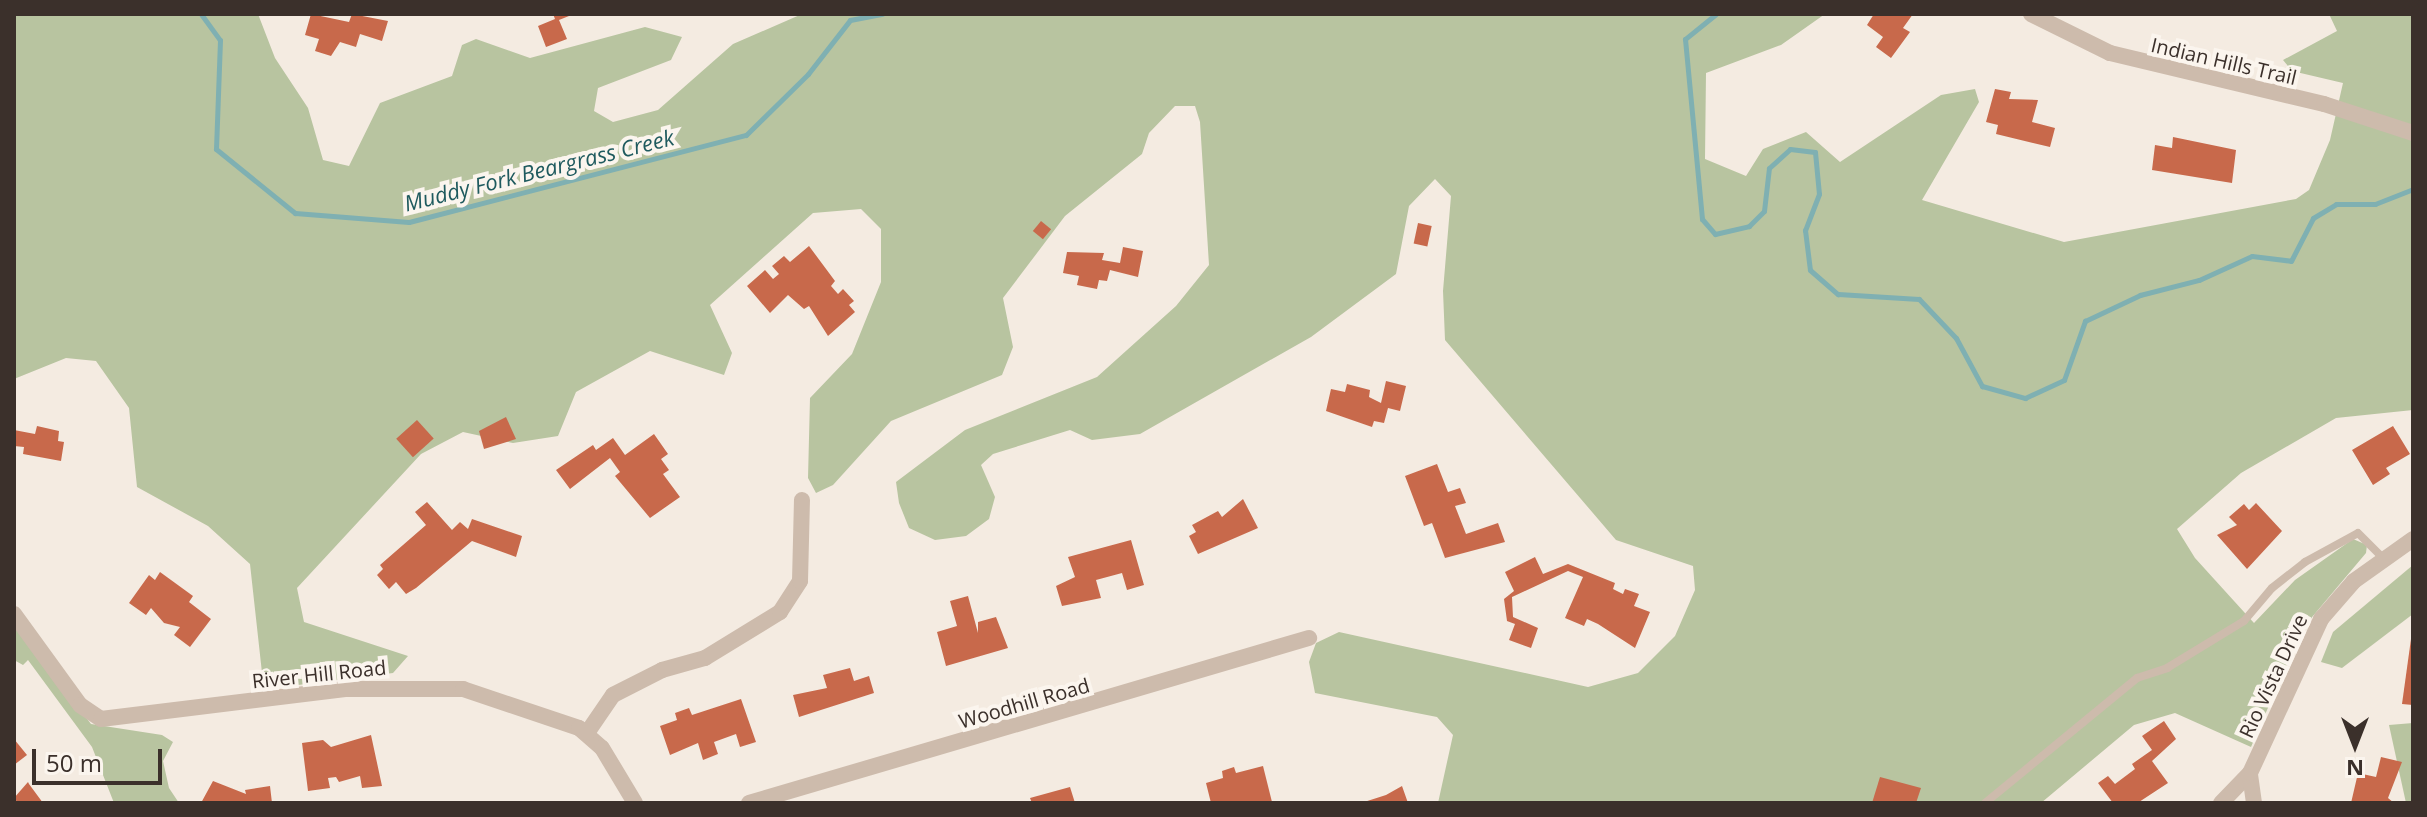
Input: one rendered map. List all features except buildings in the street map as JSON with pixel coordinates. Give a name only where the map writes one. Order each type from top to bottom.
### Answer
[{"type":"street","name":"Indian Hills Trail","points":[[2031,14],[2125,57],[2324,104],[2413,133]]},
{"type":"street","points":[[587,733],[613,695],[662,670],[705,658],[780,612],[800,581],[802,500]]},
{"type":"street","name":"Rio Vista Drive","points":[[2221,803],[2250,773],[2321,619],[2354,581],[2413,539]]},
{"type":"street","name":"River Hill Road","points":[[14,614],[80,705],[101,719],[347,689],[442,686],[551,715],[587,733],[613,763],[635,803]]},
{"type":"street","name":"Woodhill Road","points":[[749,803],[1309,638]]},
{"type":"street","points":[[2250,773],[2254,803]]},
{"type":"lane","points":[[1985,803],[2137,678],[2190,656],[2244,621],[2272,588],[2305,562],[2358,533],[2383,558]]},
{"type":"green space","points":[[14,14],[258,14],[275,58],[308,108],[323,160],[349,166],[380,103],[452,76],[462,45],[476,39],[530,58],[645,27],[682,37],[671,60],[598,88],[594,111],[613,122],[658,110],[733,44],[802,14],[1825,14],[1781,45],[1706,73],[1705,159],[1746,176],[1763,149],[1806,132],[1840,162],[1941,95],[1975,89],[1979,102],[1922,200],[2064,242],[2296,199],[2309,190],[2330,140],[2343,83],[2292,71],[2283,60],[2337,31],[2329,14],[2413,14],[2413,410],[2336,418],[2241,473],[2177,529],[2195,558],[2254,623],[2295,580],[2353,539],[2367,545],[2366,553],[2302,629],[2251,747],[2175,713],[2134,725],[2041,803],[1438,803],[1453,735],[1437,717],[1315,693],[1309,662],[1316,643],[1339,632],[1588,687],[1638,673],[1675,636],[1695,590],[1693,566],[1616,540],[1445,340],[1443,291],[1451,196],[1435,179],[1409,206],[1396,274],[1311,337],[1140,434],[1092,440],[1070,430],[993,454],[981,465],[995,497],[989,519],[966,536],[935,540],[909,528],[899,503],[896,482],[965,430],[1097,377],[1176,306],[1209,265],[1200,122],[1195,106],[1175,106],[1149,133],[1142,154],[1065,216],[1003,298],[1013,347],[1002,375],[891,421],[833,485],[816,493],[808,478],[810,398],[852,354],[881,282],[881,229],[861,209],[813,213],[710,305],[732,353],[724,375],[650,351],[576,392],[558,436],[513,443],[463,432],[421,454],[297,588],[304,622],[408,656],[393,673],[282,687],[263,682],[250,564],[208,526],[137,487],[129,408],[96,361],[66,358],[14,379]]},
{"type":"green space","points":[[2413,565],[2413,614],[2342,668],[2321,662],[2333,632]]},
{"type":"green space","points":[[14,623],[91,724],[162,735],[173,742],[163,761],[169,788],[179,803],[114,803],[92,747],[28,660],[23,665],[14,660]]},
{"type":"green space","points":[[2413,723],[2413,803],[2406,803],[2389,725]]},
{"type":"waterway","name":"Muddy Fork Beargrass Creek","points":[[201,14],[220,40],[216,149],[295,213],[409,222],[746,135],[808,74],[850,20],[882,14]]},
{"type":"waterway","name":"Muddy Fork Beargrass Creek","points":[[1716,14],[1685,39],[1702,219],[1715,234],[1749,226],[1764,211],[1769,168],[1790,149],[1815,152],[1819,194],[1805,230],[1810,270],[1838,294],[1919,299],[1956,338],[1982,386],[2025,398],[2064,380],[2085,321],[2140,295],[2199,280],[2252,256],[2291,261],[2313,218],[2336,204],[2375,204],[2413,189]]}]
